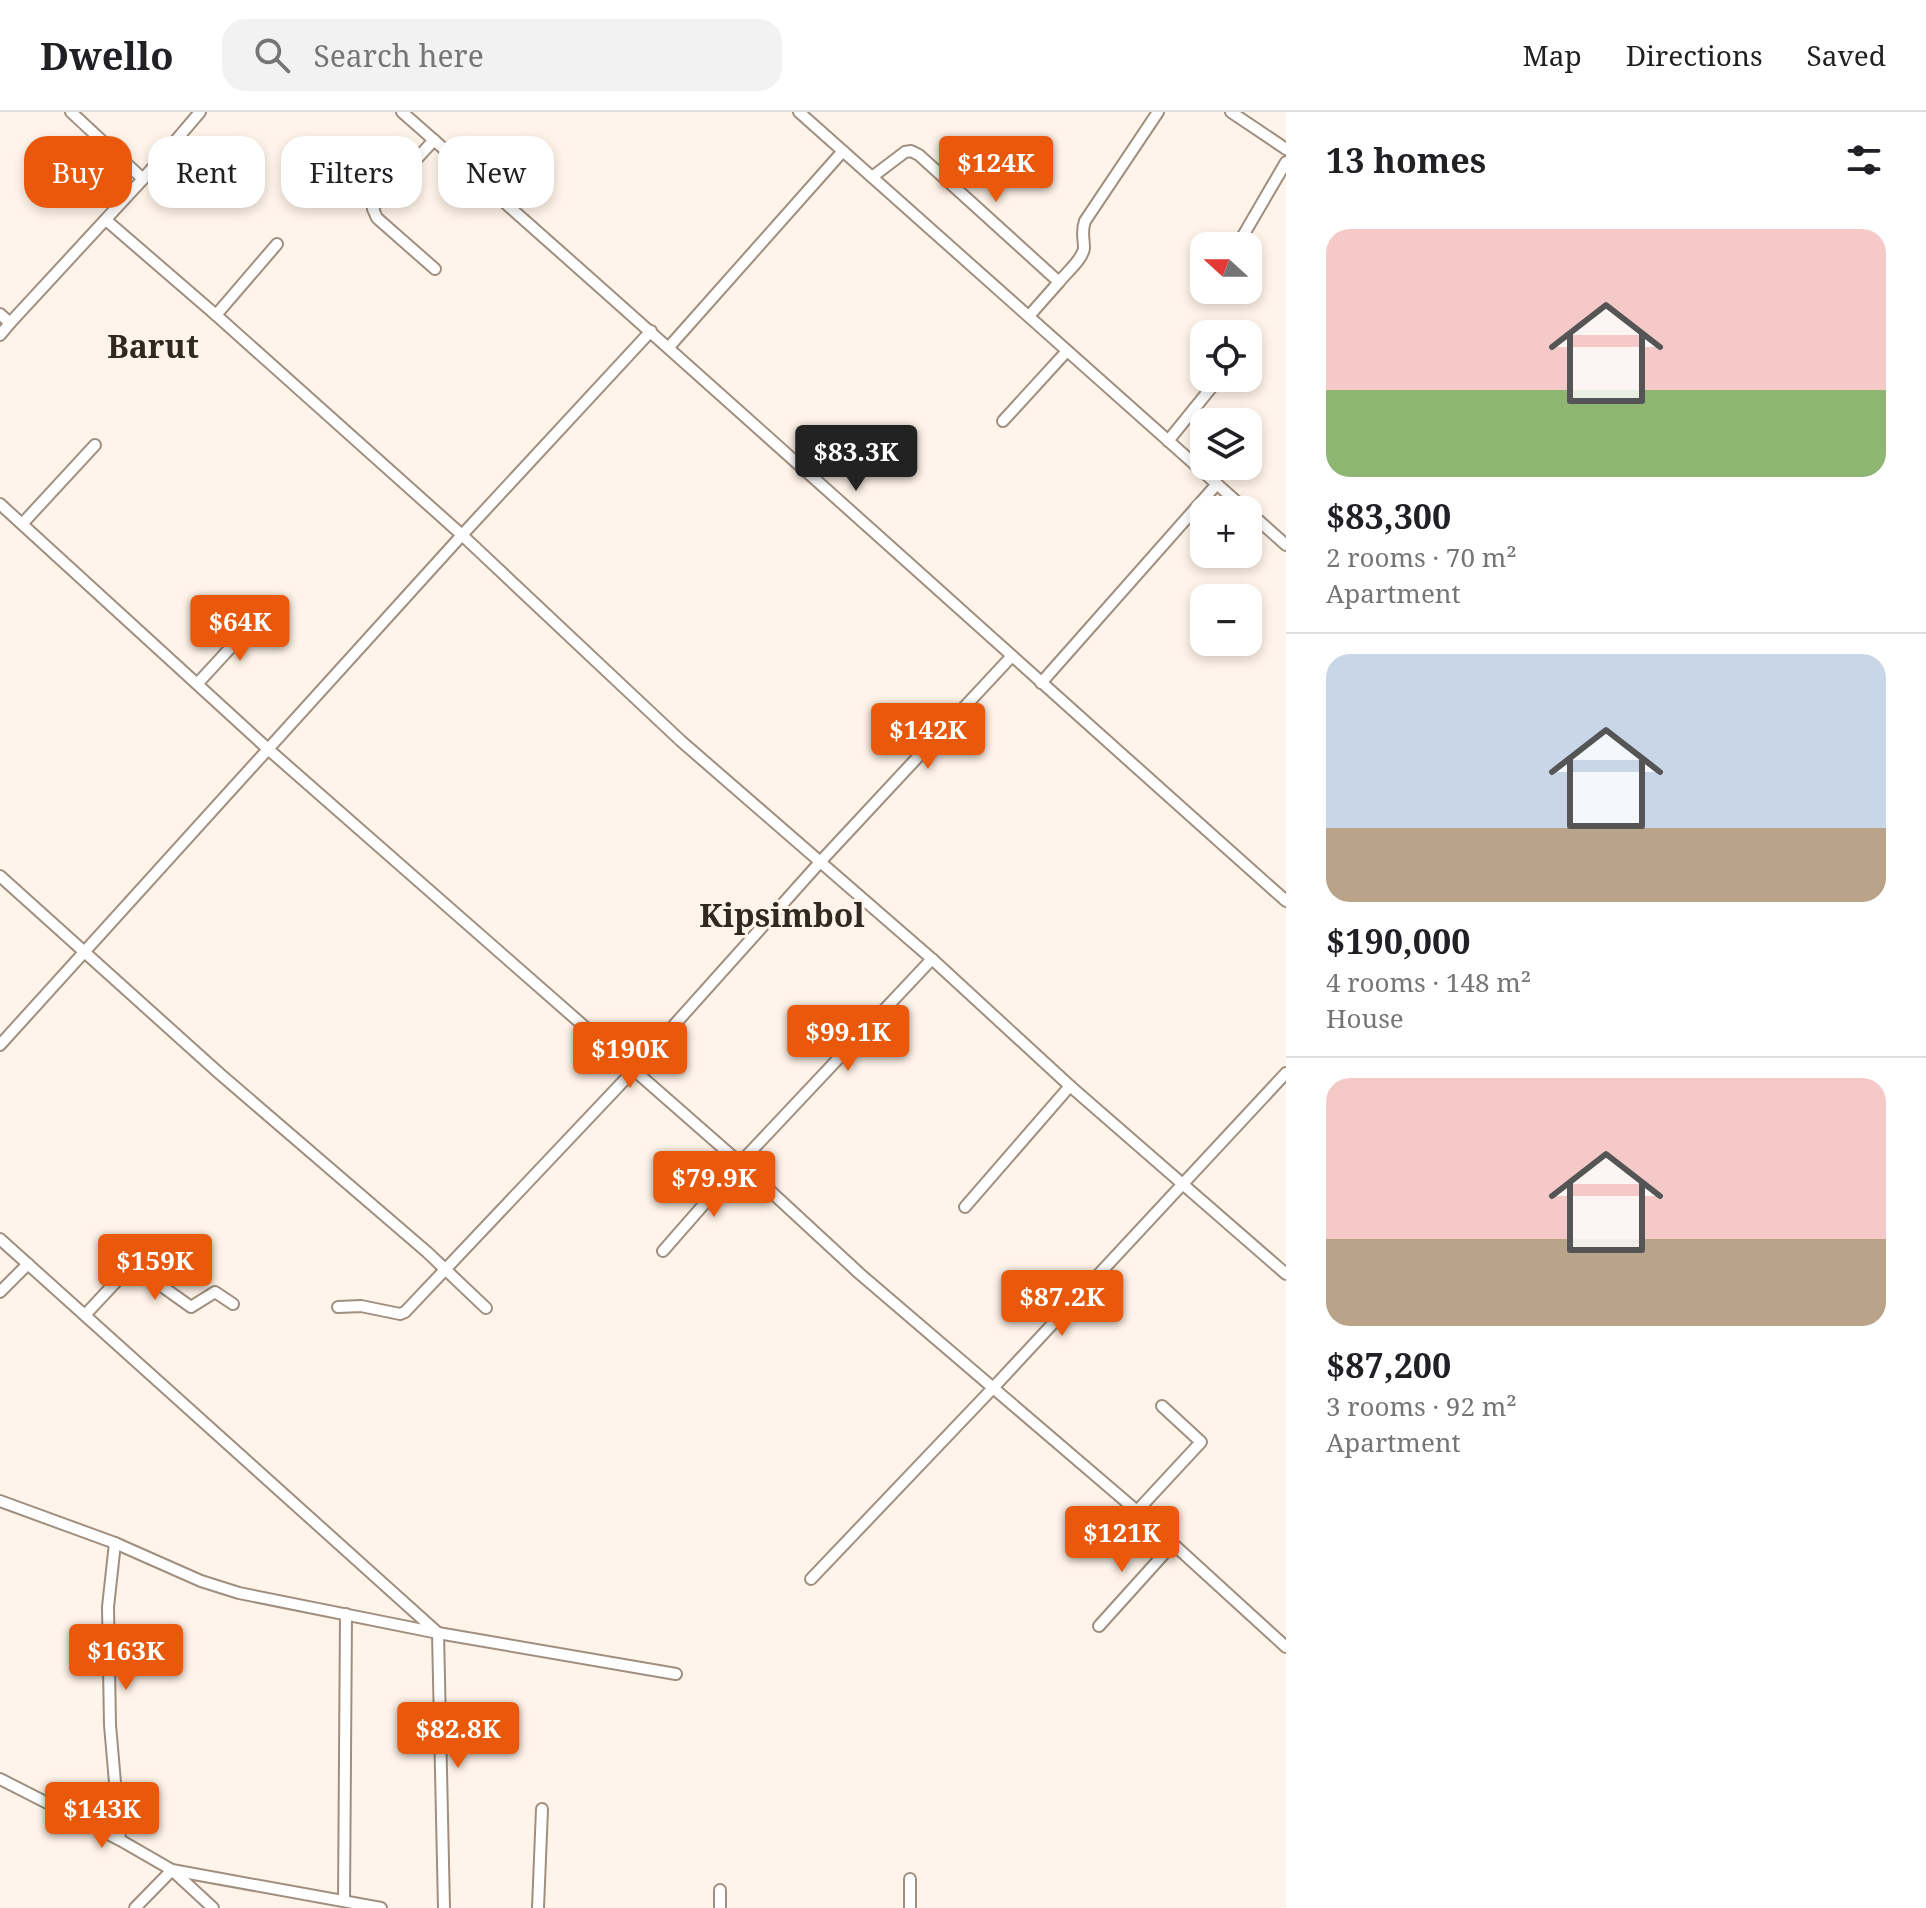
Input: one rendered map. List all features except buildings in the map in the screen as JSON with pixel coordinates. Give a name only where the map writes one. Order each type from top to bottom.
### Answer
[{"type":"street","points":[[71,112],[143,179]]},
{"type":"street","points":[[0,335],[200,112]]},
{"type":"street","points":[[402,112],[669,347],[1286,901]]},
{"type":"street","points":[[799,112],[1230,496]]},
{"type":"street","points":[[1029,316],[1081,255],[1084,247],[1081,231],[1085,221],[1158,112]]},
{"type":"street","points":[[1231,112],[1286,149]]},
{"type":"street","points":[[434,140],[373,209],[377,218],[435,269]]},
{"type":"street","points":[[669,347],[843,151]]},
{"type":"street","points":[[872,177],[905,152],[919,155],[1059,282]]},
{"type":"street","points":[[1245,232],[1286,162]]},
{"type":"street","points":[[106,220],[462,535],[681,741],[821,861],[1070,1086],[1286,1274]]},
{"type":"street","points":[[216,315],[277,244]]},
{"type":"street","points":[[0,314],[10,323]]},
{"type":"street","points":[[0,1045],[651,331]]},
{"type":"street","points":[[1003,421],[1067,351]]},
{"type":"street","points":[[1168,441],[1208,392]]},
{"type":"street","points":[[23,523],[95,445]]},
{"type":"street","points":[[1041,683],[1217,484]]},
{"type":"street","points":[[0,504],[268,749],[740,1163],[860,1274],[1137,1511],[1286,1647]]},
{"type":"street","points":[[1262,524],[1286,545]]},
{"type":"street","points":[[198,683],[256,620]]},
{"type":"street","points":[[338,1307],[361,1306],[400,1314],[446,1271],[1011,657]]},
{"type":"street","points":[[0,876],[486,1308]]},
{"type":"street","points":[[663,1251],[740,1163],[932,959]]},
{"type":"street","points":[[811,1579],[1286,1073]]},
{"type":"street","points":[[965,1207],[1070,1086]]},
{"type":"street","points":[[0,1239],[438,1633],[444,1908]]},
{"type":"street","points":[[0,1292],[28,1264]]},
{"type":"street","points":[[85,1315],[127,1270],[133,1268],[191,1307],[215,1292],[233,1304]]},
{"type":"street","points":[[1137,1511],[1201,1442],[1162,1406]]},
{"type":"street","points":[[0,1501],[115,1543],[201,1581],[239,1593],[438,1633],[676,1674]]},
{"type":"street","points":[[115,1543],[108,1636],[110,1725],[120,1840]]},
{"type":"street","points":[[1099,1626],[1172,1545]]},
{"type":"street","points":[[344,1901],[346,1614]]},
{"type":"street","points":[[0,1779],[172,1870],[213,1908]]},
{"type":"street","points":[[538,1908],[542,1809]]},
{"type":"street","points":[[172,1870],[381,1908]]},
{"type":"street","points":[[135,1908],[172,1870]]},
{"type":"street","points":[[910,1879],[910,1908]]},
{"type":"street","points":[[720,1890],[720,1908]]},
{"type":"district","name":"Barut","points":[[153,345]]},
{"type":"district","name":"Kipsimbol","points":[[782,914]]}]
